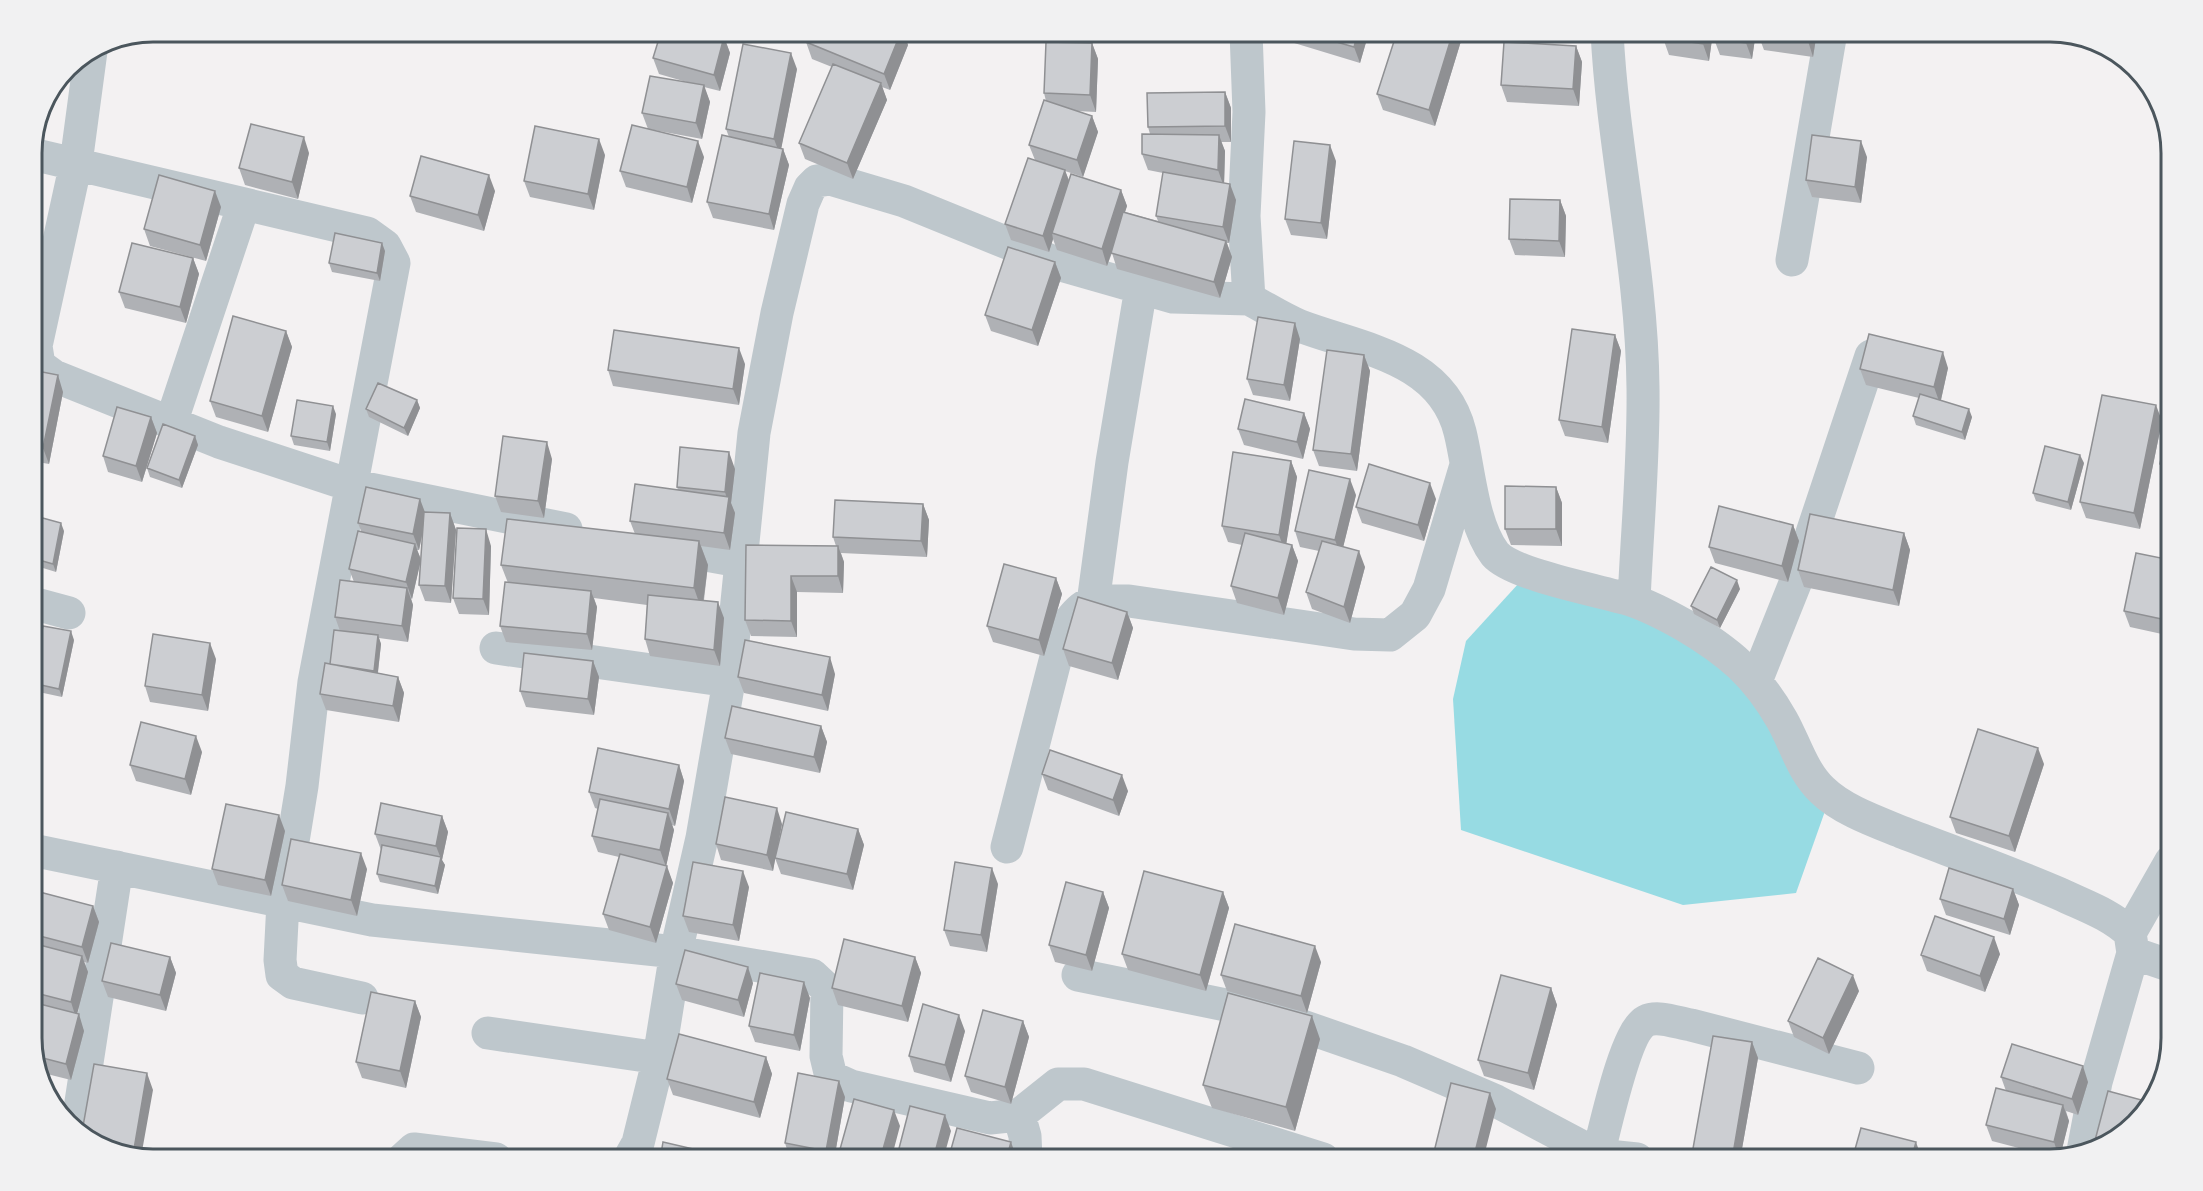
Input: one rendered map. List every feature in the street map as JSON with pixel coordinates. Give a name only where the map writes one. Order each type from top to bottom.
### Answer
[{"type":"street","points":[[1246,42],[1249,112],[1244,216],[1249,299]]},
{"type":"street","points":[[1608,42],[1611,96],[1638,309],[1643,388],[1634,601]]},
{"type":"street","points":[[1792,260],[1828,42]]},
{"type":"street","points":[[42,319],[76,163],[91,61]]},
{"type":"street","points":[[42,156],[368,233],[385,246],[394,263],[314,682],[302,786],[283,903],[280,960],[282,975],[293,983],[362,998]]},
{"type":"street","points":[[634,1149],[638,1143],[659,1058],[676,952],[708,806],[729,681],[739,561],[754,433],[777,313],[803,204],[810,188],[817,181],[830,179],[904,201],[1064,266],[1173,297],[1249,299],[1299,325],[1367,346],[1429,378],[1447,398],[1460,428],[1481,528],[1497,555],[1521,569],[1634,601],[1681,623],[1728,652],[1756,681],[1783,721],[1804,766],[1822,791],[1884,825],[2029,881],[2114,918],[2132,943],[2161,960]]},
{"type":"street","points":[[171,423],[244,204]]},
{"type":"street","points":[[1093,603],[1112,462],[1141,288]]},
{"type":"street","points":[[1756,681],[1796,581],[1871,356]]},
{"type":"street","points":[[42,367],[54,376],[219,442],[350,485],[600,536]]},
{"type":"street","points":[[1007,847],[1063,630],[1080,607],[1101,601],[1129,601],[1354,634],[1390,635],[1415,615],[1429,589],[1467,463]]},
{"type":"street","points":[[635,542],[739,561]]},
{"type":"street","points":[[42,606],[69,613]]},
{"type":"street","points":[[496,648],[729,681]]},
{"type":"street","points":[[708,806],[741,812]]},
{"type":"street","points":[[42,852],[372,920],[676,952],[812,975],[827,989],[826,1056],[831,1077],[852,1086],[956,1112],[990,1118],[1019,1115],[1058,1084],[1084,1084],[1288,1149]]},
{"type":"street","points":[[78,1120],[117,867]]},
{"type":"street","points":[[2084,1143],[2096,1082],[2132,943],[2161,882]]},
{"type":"street","points":[[1078,975],[1265,1013],[1393,1057],[1497,1101],[1581,1149]]},
{"type":"street","points":[[1597,1149],[1627,1048],[1637,1027],[1648,1020],[1665,1020],[1691,1025],[1858,1068]]},
{"type":"street","points":[[488,1033],[659,1058]]},
{"type":"street","points":[[1019,1115],[1025,1136],[1026,1149]]},
{"type":"water","points":[[1519,583],[1721,640],[1830,797],[1796,893],[1683,905],[1461,830],[1453,699],[1466,641]]},
{"type":"building","points":[[658,42],[723,42],[714,75],[653,58]]},
{"type":"building","points":[[806,42],[897,42],[884,74]]},
{"type":"building","points":[[1046,42],[1092,43],[1090,95],[1044,93]]},
{"type":"building","points":[[1337,42],[1355,42],[1354,47]]},
{"type":"building","points":[[1394,42],[1450,42],[1429,110],[1377,94]]},
{"type":"building","points":[[1504,42],[1576,46],[1573,89],[1501,85]]},
{"type":"building","points":[[743,44],[791,53],[774,139],[726,129]]},
{"type":"building","points":[[833,64],[881,83],[847,163],[799,143]]},
{"type":"building","points":[[650,76],[704,85],[696,123],[642,113]]},
{"type":"building","points":[[1225,92],[1225,126],[1148,127],[1147,93]]},
{"type":"building","points":[[1044,100],[1092,116],[1077,160],[1029,145]]},
{"type":"building","points":[[251,124],[304,137],[292,182],[239,168]]},
{"type":"building","points":[[632,125],[698,141],[687,187],[620,171]]},
{"type":"building","points":[[535,126],[599,139],[588,194],[524,181]]},
{"type":"building","points":[[1142,134],[1219,135],[1218,170],[1142,154]]},
{"type":"building","points":[[722,135],[783,149],[769,214],[707,202]]},
{"type":"building","points":[[1812,135],[1861,141],[1855,187],[1806,180]]},
{"type":"building","points":[[1294,141],[1330,145],[1321,223],[1285,219]]},
{"type":"building","points":[[421,156],[489,175],[478,215],[410,196]]},
{"type":"building","points":[[1028,158],[1065,170],[1043,236],[1005,224]]},
{"type":"building","points":[[1163,172],[1230,184],[1223,227],[1156,216]]},
{"type":"building","points":[[1071,174],[1121,190],[1102,249],[1052,233]]},
{"type":"building","points":[[159,175],[215,191],[200,245],[144,229]]},
{"type":"building","points":[[1510,199],[1560,200],[1559,241],[1509,239]]},
{"type":"building","points":[[1123,212],[1226,241],[1214,282],[1111,253]]},
{"type":"building","points":[[335,233],[382,243],[377,273],[329,263]]},
{"type":"building","points":[[132,243],[193,258],[180,307],[119,292]]},
{"type":"building","points":[[1008,247],[1055,262],[1032,330],[985,315]]},
{"type":"building","points":[[233,316],[286,331],[262,416],[210,401]]},
{"type":"building","points":[[1258,317],[1295,323],[1284,385],[1247,379]]},
{"type":"building","points":[[1572,329],[1615,335],[1602,427],[1559,420]]},
{"type":"building","points":[[614,330],[739,348],[733,389],[608,370]]},
{"type":"building","points":[[1869,334],[1943,352],[1934,387],[1860,369]]},
{"type":"building","points":[[1327,350],[1364,355],[1351,454],[1313,450]]},
{"type":"building","points":[[42,372],[58,375],[42,448]]},
{"type":"building","points":[[378,383],[417,400],[404,428],[366,409]]},
{"type":"building","points":[[1920,394],[1969,409],[1962,432],[1913,416]]},
{"type":"building","points":[[2102,395],[2156,405],[2134,513],[2080,502]]},
{"type":"building","points":[[1245,399],[1304,413],[1297,442],[1238,429]]},
{"type":"building","points":[[297,400],[333,406],[327,442],[291,436]]},
{"type":"building","points":[[117,407],[151,417],[136,466],[103,456]]},
{"type":"building","points":[[163,424],[195,436],[179,480],[147,468]]},
{"type":"building","points":[[503,436],[547,442],[538,501],[495,496]]},
{"type":"building","points":[[2045,446],[2080,455],[2068,502],[2033,493]]},
{"type":"building","points":[[680,447],[729,452],[725,492],[677,487]]},
{"type":"building","points":[[1233,452],[1291,461],[1279,535],[1222,526]]},
{"type":"building","points":[[1369,464],[1430,483],[1418,525],[1356,507]]},
{"type":"building","points":[[1309,470],[1350,479],[1335,540],[1295,531]]},
{"type":"building","points":[[635,484],[729,497],[724,533],[630,521]]},
{"type":"building","points":[[1505,486],[1556,487],[1556,529],[1505,529]]},
{"type":"building","points":[[366,487],[420,499],[413,534],[358,523]]},
{"type":"building","points":[[835,500],[923,504],[921,541],[833,537]]},
{"type":"building","points":[[1719,506],[1793,525],[1782,566],[1709,547]]},
{"type":"building","points":[[424,512],[450,513],[445,586],[419,585]]},
{"type":"building","points":[[1810,514],[1904,533],[1893,590],[1798,570]]},
{"type":"building","points":[[42,518],[61,523],[53,564],[42,561]]},
{"type":"building","points":[[507,519],[699,541],[694,588],[501,565]]},
{"type":"building","points":[[457,528],[486,529],[483,599],[453,598]]},
{"type":"building","points":[[358,531],[415,544],[406,582],[349,569]]},
{"type":"building","points":[[1245,533],[1292,545],[1278,598],[1231,586]]},
{"type":"building","points":[[1322,541],[1359,551],[1344,607],[1306,592]]},
{"type":"building","points":[[746,545],[838,546],[838,576],[791,576],[791,621],[745,620]]},
{"type":"building","points":[[2136,553],[2161,558],[2161,619],[2124,611]]},
{"type":"building","points":[[1004,564],[1056,578],[1039,640],[987,626]]},
{"type":"building","points":[[1711,567],[1737,580],[1717,620],[1691,606]]},
{"type":"building","points":[[340,580],[407,588],[402,626],[335,617]]},
{"type":"building","points":[[505,582],[591,591],[587,634],[500,626]]},
{"type":"building","points":[[648,595],[718,602],[714,650],[645,639]]},
{"type":"building","points":[[1078,597],[1127,612],[1112,663],[1063,649]]},
{"type":"building","points":[[43,626],[71,631],[59,689],[42,685]]},
{"type":"building","points":[[334,630],[378,635],[374,671],[330,664]]},
{"type":"building","points":[[153,634],[210,643],[202,695],[145,686]]},
{"type":"building","points":[[745,640],[830,657],[822,695],[738,677]]},
{"type":"building","points":[[524,653],[593,661],[588,699],[520,691]]},
{"type":"building","points":[[325,663],[398,677],[393,706],[320,694]]},
{"type":"building","points":[[732,706],[821,726],[814,757],[725,738]]},
{"type":"building","points":[[141,722],[196,736],[185,779],[130,765]]},
{"type":"building","points":[[1978,729],[2038,748],[2009,836],[1950,817]]},
{"type":"building","points":[[598,748],[679,765],[669,809],[589,792]]},
{"type":"building","points":[[1050,750],[1122,775],[1113,800],[1042,774]]},
{"type":"building","points":[[725,797],[777,808],[767,855],[716,844]]},
{"type":"building","points":[[600,799],[668,813],[660,850],[592,836]]},
{"type":"building","points":[[381,803],[442,816],[436,846],[375,834]]},
{"type":"building","points":[[226,804],[279,815],[265,880],[212,869]]},
{"type":"building","points":[[786,812],[858,829],[847,874],[775,858]]},
{"type":"building","points":[[291,839],[361,853],[351,900],[282,885]]},
{"type":"building","points":[[382,845],[441,857],[435,886],[377,874]]},
{"type":"building","points":[[620,854],[667,866],[650,927],[603,914]]},
{"type":"building","points":[[693,862],[743,871],[733,925],[683,916]]},
{"type":"building","points":[[955,862],[992,868],[981,935],[944,930]]},
{"type":"building","points":[[1949,868],[2013,889],[2004,919],[1940,899]]},
{"type":"building","points":[[1144,871],[1223,892],[1200,975],[1122,954]]},
{"type":"building","points":[[1066,882],[1103,892],[1086,955],[1049,945]]},
{"type":"building","points":[[42,893],[93,906],[82,947],[42,937]]},
{"type":"building","points":[[1935,916],[1994,937],[1980,976],[1921,955]]},
{"type":"building","points":[[1235,924],[1315,946],[1301,996],[1221,975]]},
{"type":"building","points":[[844,939],[915,957],[902,1006],[832,988]]},
{"type":"building","points":[[111,943],[170,957],[160,995],[102,981]]},
{"type":"building","points":[[42,946],[82,956],[71,1002],[42,995]]},
{"type":"building","points":[[685,950],[748,967],[738,1000],[676,984]]},
{"type":"building","points":[[1818,958],[1853,975],[1823,1038],[1788,1021]]},
{"type":"building","points":[[760,973],[804,982],[794,1035],[749,1026]]},
{"type":"building","points":[[1501,975],[1551,988],[1528,1073],[1478,1060]]},
{"type":"building","points":[[371,992],[415,1001],[400,1071],[356,1062]]},
{"type":"building","points":[[1228,993],[1312,1016],[1286,1107],[1203,1085]]},
{"type":"building","points":[[923,1004],[959,1015],[945,1065],[909,1056]]},
{"type":"building","points":[[42,1005],[79,1014],[66,1064],[44,1058]]},
{"type":"building","points":[[983,1010],[1023,1021],[1005,1087],[965,1076]]},
{"type":"building","points":[[679,1034],[766,1057],[754,1102],[667,1079]]},
{"type":"building","points":[[1713,1036],[1752,1042],[1734,1149],[1693,1149]]},
{"type":"building","points":[[2012,1044],[2083,1066],[2072,1099],[2001,1077]]},
{"type":"building","points":[[94,1064],[147,1073],[134,1147],[104,1138],[83,1124]]},
{"type":"building","points":[[798,1073],[839,1081],[826,1149],[785,1143]]},
{"type":"building","points":[[1451,1083],[1490,1093],[1476,1149],[1435,1149]]},
{"type":"building","points":[[1996,1088],[2063,1105],[2054,1142],[1986,1125]]},
{"type":"building","points":[[2108,1091],[2142,1100],[2123,1122],[2095,1140]]},
{"type":"building","points":[[854,1099],[894,1110],[883,1149],[840,1149]]},
{"type":"building","points":[[910,1106],[945,1115],[936,1149],[899,1149]]},
{"type":"building","points":[[957,1128],[1011,1142],[1009,1149],[951,1149]]},
{"type":"building","points":[[1861,1128],[1916,1142],[1914,1149],[1855,1149]]},
{"type":"building","points":[[663,1142],[693,1149],[662,1149]]}]
